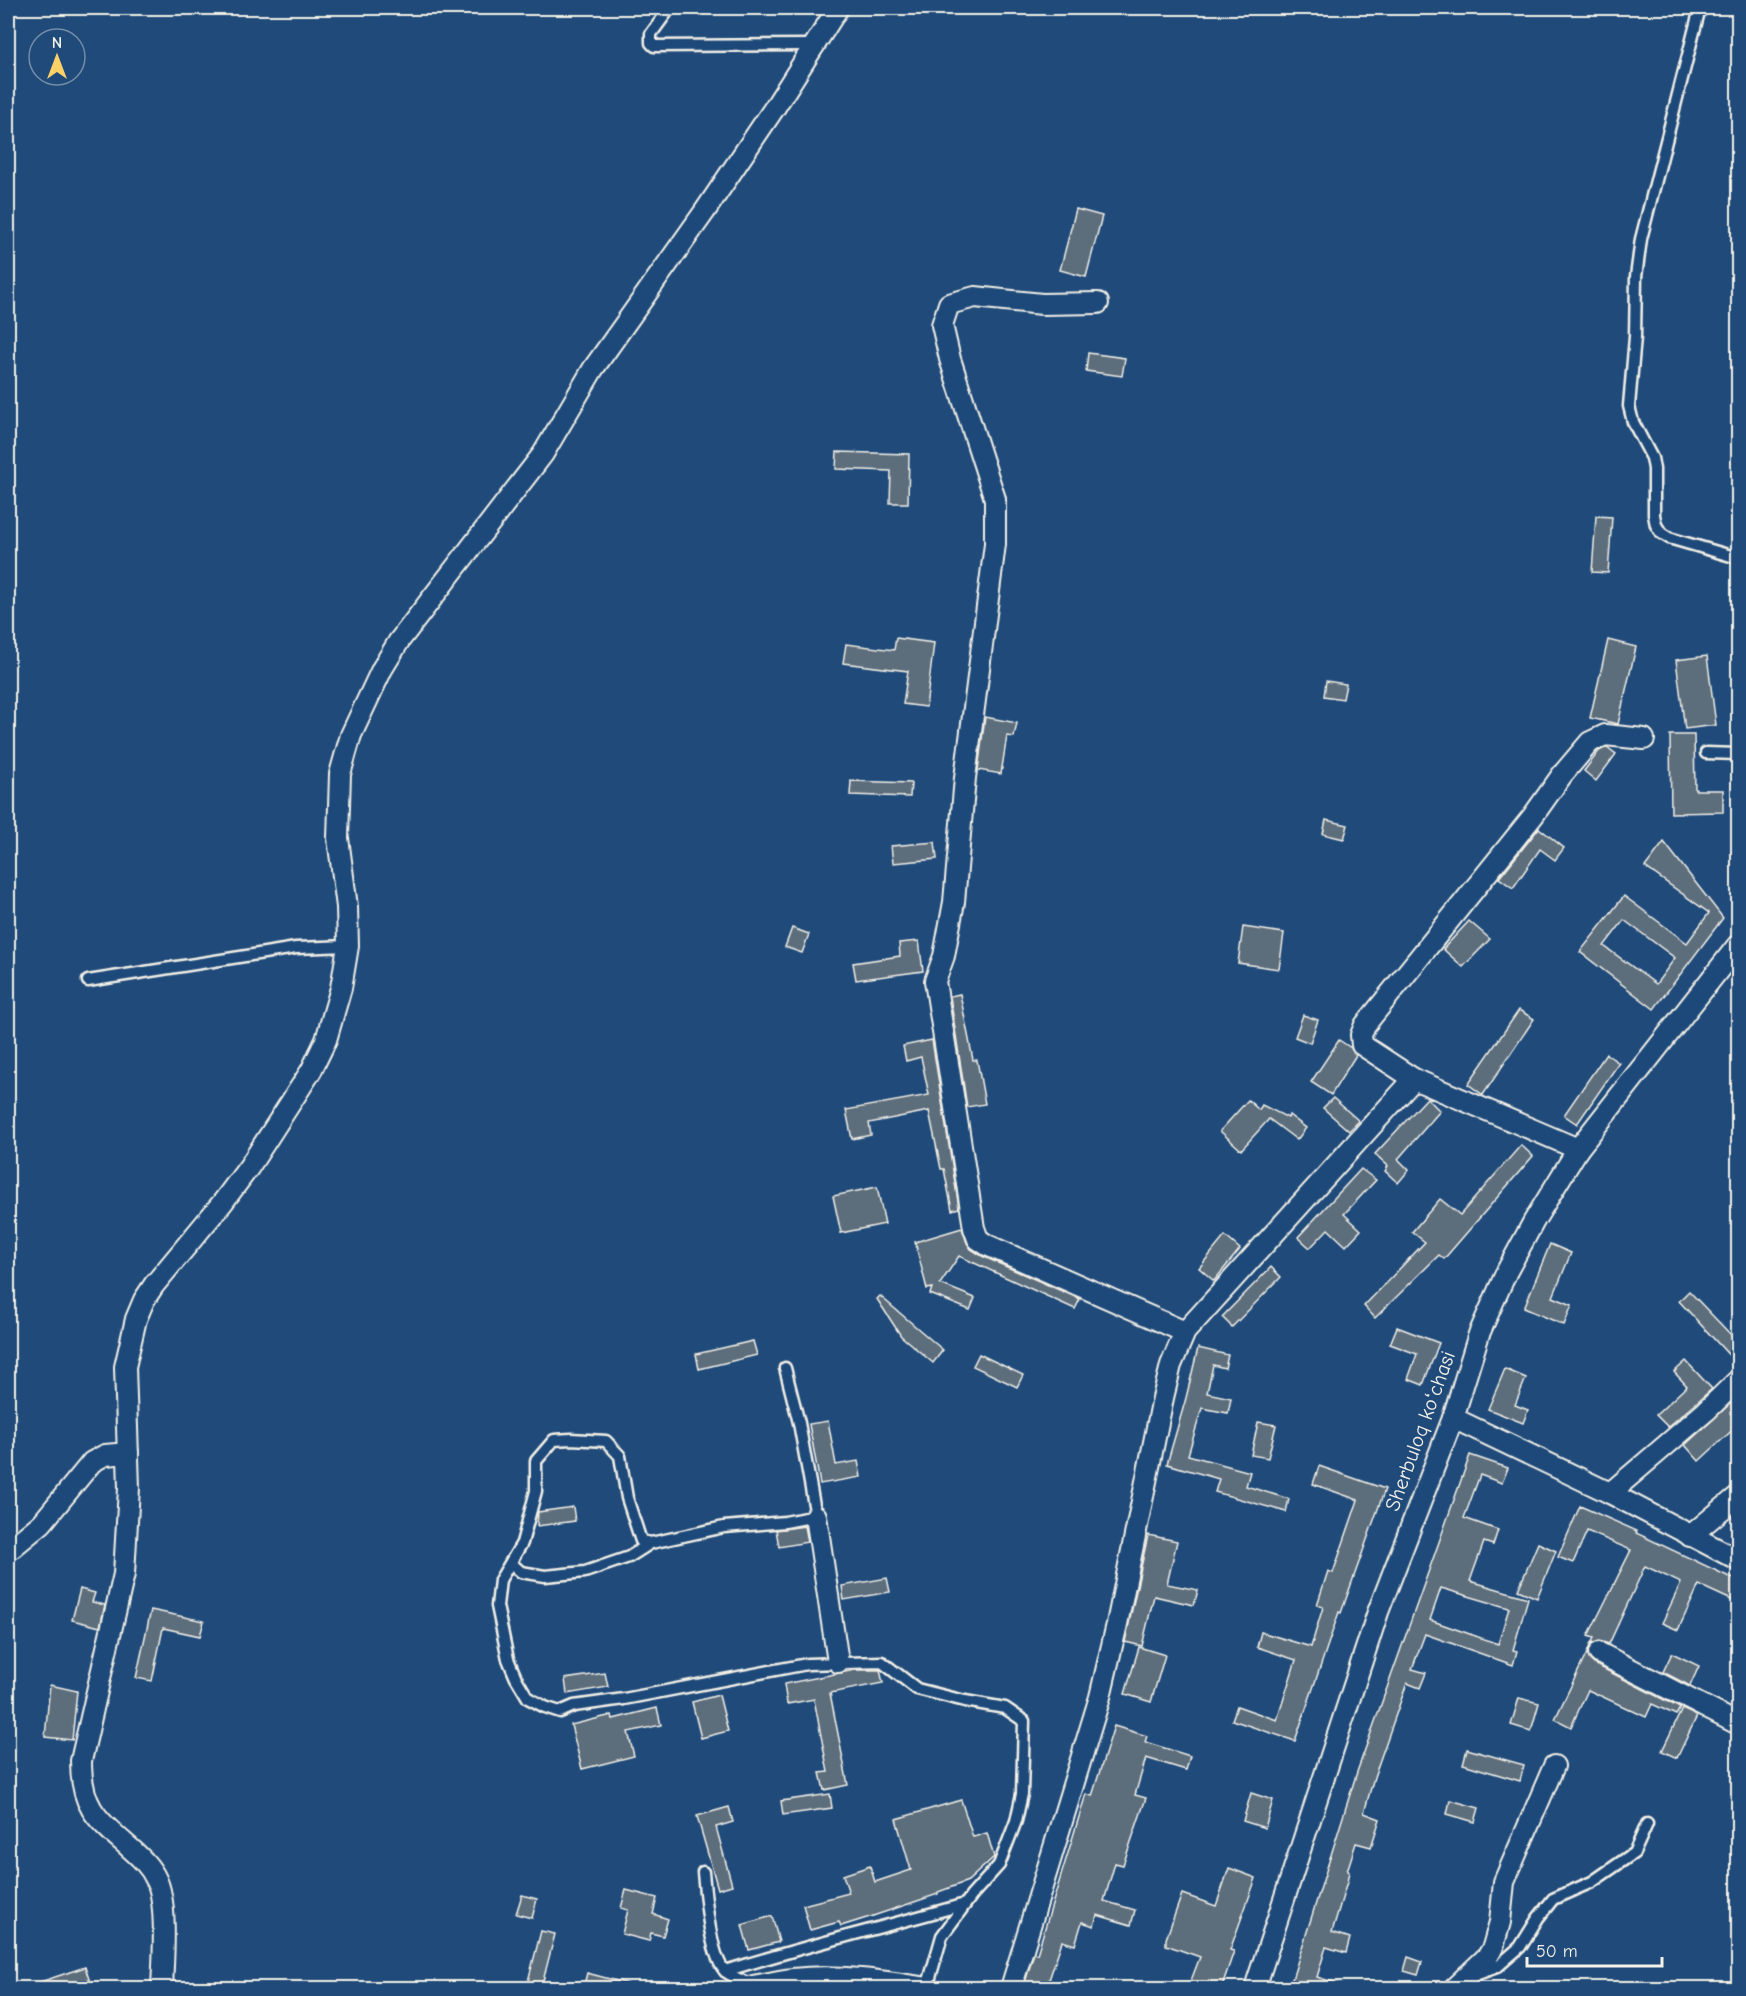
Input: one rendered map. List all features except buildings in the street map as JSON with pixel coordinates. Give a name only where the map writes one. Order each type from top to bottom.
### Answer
[{"type":"street","points":[[162,1989],[162,1914],[157,1881],[143,1860],[100,1822],[87,1803],[82,1788],[81,1774],[81,1761],[124,1574],[129,1488],[125,1367],[136,1319],[144,1300],[154,1285],[249,1167],[311,1071],[326,1041],[341,988],[348,946],[347,907],[338,838],[340,774],[351,735],[382,669],[399,641],[543,454],[593,369],[712,202],[838,8]]},
{"type":"street","points":[[1098,303],[1042,304],[975,297],[949,304],[942,325],[950,359],[995,499],[995,544],[965,778],[954,902],[944,956],[935,981],[974,1228],[978,1239],[1185,1332]]},
{"type":"street","points":[[1578,1149],[1414,1079],[1362,1045],[1361,1035],[1365,1025],[1590,742],[1605,735],[1644,739]]},
{"type":"street","name":"Sherbuloq koʻchasi","points":[[1255,1989],[1378,1612],[1453,1418],[1479,1334],[1507,1271],[1534,1221],[1578,1149],[1738,945]]},
{"type":"street","points":[[1011,1989],[1100,1697],[1163,1398],[1171,1365],[1185,1332],[1414,1079]]},
{"type":"street","points":[[1610,1493],[1706,1411],[1738,1380]]},
{"type":"street","points":[[1453,1418],[1610,1493],[1738,1560]]},
{"type":"street","points":[[8,1551],[42,1522],[92,1462],[105,1455],[128,1453]]},
{"type":"street","points":[[1690,1536],[1738,1496]]},
{"type":"street","points":[[816,1516],[838,1662]]},
{"type":"street","points":[[1599,1653],[1738,1724]]},
{"type":"street","points":[[1460,1983],[1488,1956],[1493,1947],[1500,1923],[1504,1882],[1554,1766]]},
{"type":"street","points":[[749,1988],[844,1977],[927,1989]]},
{"type":"lane","points":[[670,8],[651,34],[651,43],[654,46],[814,45]]},
{"type":"lane","points":[[1700,8],[1641,239],[1636,277],[1635,337],[1630,372],[1629,406],[1633,422],[1652,458],[1656,525],[1669,538],[1738,558]]},
{"type":"lane","points":[[1706,753],[1738,754]]},
{"type":"lane","points":[[88,981],[296,948],[348,946]]},
{"type":"lane","points":[[511,1563],[521,1572],[544,1576],[585,1572],[629,1557],[651,1543],[724,1527],[785,1522],[816,1516],[800,1423],[785,1368]]},
{"type":"lane","points":[[651,1543],[641,1540],[627,1498],[620,1456],[606,1441],[554,1440],[536,1461],[536,1491],[522,1543],[500,1580],[496,1606],[508,1659],[528,1698],[560,1712],[574,1706],[624,1699],[796,1666],[838,1662],[882,1662],[917,1689],[1005,1708],[1024,1721],[1022,1794],[1016,1821],[999,1865],[965,1904],[942,1936],[927,1989]]},
{"type":"lane","points":[[1460,1983],[1497,1967],[1521,1947],[1538,1918],[1553,1899],[1592,1882],[1634,1853],[1647,1824]]},
{"type":"lane","points":[[703,1872],[706,1907],[715,1949],[725,1971],[749,1988]]},
{"type":"lane","points":[[725,1971],[805,1946],[965,1904]]}]
